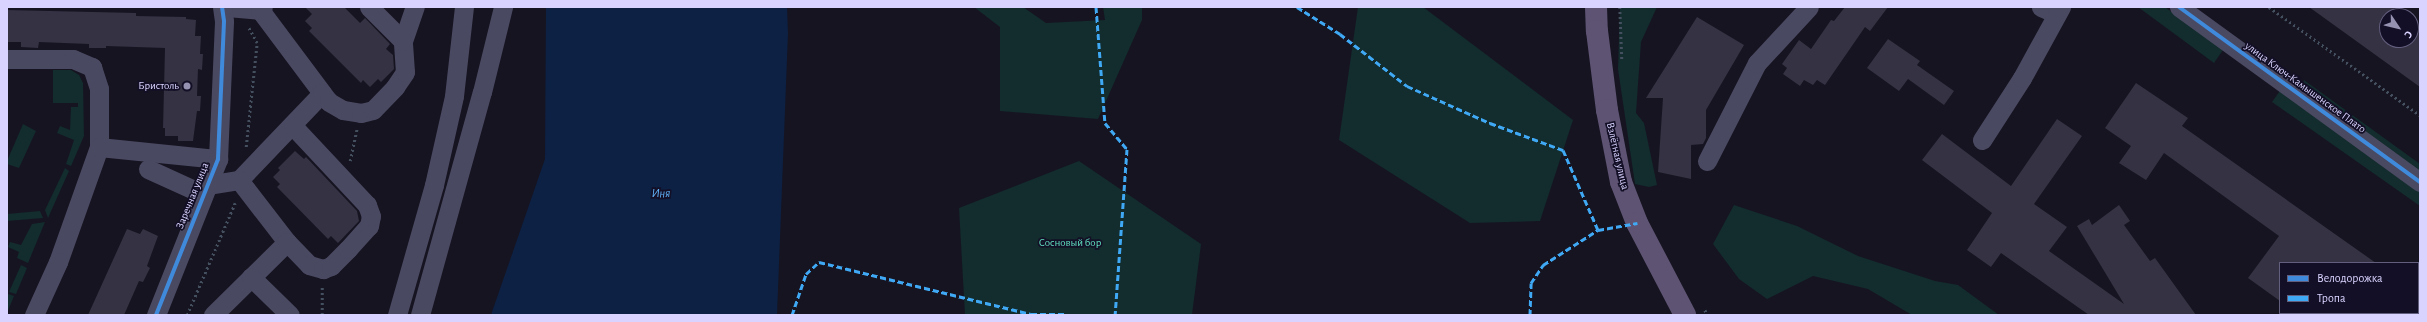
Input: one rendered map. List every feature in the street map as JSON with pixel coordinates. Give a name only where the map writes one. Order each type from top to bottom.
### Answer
[{"type":"main road","name":"Взлётная улица","points":[[1596,7],[1597,31],[1607,110],[1621,182],[1637,224],[1694,312]]},
{"type":"street","name":"Заречная улица","points":[[156,315],[218,159],[224,21],[222,7]]},
{"type":"street","points":[[227,7],[262,9],[330,102],[343,110],[361,113],[373,110],[395,87],[405,72],[403,41],[415,7]]},
{"type":"street","points":[[369,7],[403,41]]},
{"type":"street","points":[[397,315],[434,185],[454,96],[464,7]]},
{"type":"street","points":[[420,315],[482,92],[503,7]]},
{"type":"street","points":[[1707,161],[1757,62],[1809,7]]},
{"type":"street","name":"улица Ключ-Камышенское Плато","points":[[2179,7],[2420,182]]},
{"type":"street","points":[[1982,140],[2022,78],[2053,9]]},
{"type":"street","points":[[7,59],[73,59],[92,67],[99,89],[98,147],[58,262],[34,315]]},
{"type":"street","points":[[148,169],[205,189],[239,180],[293,126],[322,93]]},
{"type":"street","points":[[239,180],[287,242],[308,265],[323,269],[331,266],[369,226],[371,216],[367,205],[293,126]]},
{"type":"street","points":[[98,147],[218,159]]},
{"type":"street","points":[[213,315],[287,242]]},
{"type":"street","points":[[251,277],[290,315]]},
{"type":"path","points":[[1620,7],[1622,67]]},
{"type":"path","points":[[2269,7],[2420,115]]},
{"type":"path","points":[[346,182],[361,113]]},
{"type":"path","points":[[322,315],[323,269]]},
{"type":"path","points":[[1694,312],[1708,315]]},
{"type":"green space","points":[[974,7],[1023,7],[1046,23],[1105,20],[1103,7],[1142,7],[1142,20],[1098,119],[1000,111],[1000,27]]},
{"type":"green space","points":[[1358,7],[1423,7],[1573,120],[1540,221],[1470,223],[1339,140]]},
{"type":"green space","points":[[1620,7],[1657,7],[1641,42],[1636,113],[1644,123],[1657,185],[1649,187],[1635,184],[1618,69]]},
{"type":"green space","points":[[2138,7],[2165,7],[2223,50],[2214,63]]},
{"type":"green space","points":[[53,70],[71,70],[79,75],[83,83],[84,136],[71,166],[66,164],[74,140],[57,133],[60,126],[70,130],[71,107],[78,107],[78,103],[53,103]]},
{"type":"green space","points":[[2304,80],[2420,164],[2420,176],[2301,90]]},
{"type":"green space","points":[[2282,88],[2420,188],[2420,206],[2272,102]]},
{"type":"green space","points":[[23,124],[36,131],[19,168],[7,164],[7,161]]},
{"type":"green space","name":"Сосновый бор","points":[[1079,161],[1201,244],[1192,315],[965,315],[959,208]]},
{"type":"green space","points":[[65,168],[69,171],[48,218],[45,210]]},
{"type":"green space","points":[[1734,205],[1797,226],[1858,256],[1935,281],[1958,285],[1999,315],[1912,315],[1868,289],[1813,276],[1767,299],[1739,279],[1713,244]]},
{"type":"green space","points":[[40,211],[43,218],[7,221],[7,214]]},
{"type":"green space","points":[[45,222],[28,263],[17,258],[19,252],[8,247],[10,242],[21,245],[32,224]]},
{"type":"green space","points":[[21,265],[27,268],[16,294],[9,292]]},
{"type":"green space","points":[[8,294],[14,296],[7,313],[7,298]]},
{"type":"water","name":"Иня","points":[[546,7],[787,7],[788,33],[777,315],[491,315],[545,159]]},
{"type":"building","points":[[305,7],[344,7],[360,23],[365,18],[390,44],[386,49],[393,55],[394,69],[381,82],[378,79],[370,87],[363,80],[361,83],[309,31],[312,28],[305,21],[312,14]]},
{"type":"building","points":[[1845,7],[1888,7],[1870,31],[1865,27],[1825,85],[1817,80],[1813,85],[1804,80],[1800,86],[1783,74],[1787,68],[1782,64],[1799,40],[1811,49],[1831,20],[1834,21]]},
{"type":"building","points":[[2309,7],[2392,7],[2393,8],[2379,8],[2379,48],[2419,48],[2419,26],[2420,27],[2420,87]]},
{"type":"building","points":[[7,10],[136,13],[136,16],[186,17],[186,19],[196,20],[195,36],[201,36],[200,54],[203,54],[202,70],[198,69],[197,96],[201,96],[200,111],[197,111],[193,141],[178,141],[178,136],[165,136],[165,128],[163,128],[165,48],[106,46],[106,48],[89,48],[89,44],[39,42],[38,48],[21,47],[21,42],[7,42]]},
{"type":"building","points":[[1697,17],[1744,45],[1706,110],[1706,138],[1703,144],[1691,145],[1691,179],[1658,172],[1663,98],[1646,98]]},
{"type":"building","points":[[1888,39],[1920,61],[1917,65],[1954,91],[1944,105],[1908,79],[1899,91],[1867,68]]},
{"type":"building","points":[[2136,83],[2188,118],[2182,126],[2375,262],[2279,262],[2279,300],[2248,278],[2279,236],[2164,153],[2146,180],[2119,163],[2131,146],[2105,128]]},
{"type":"building","points":[[2057,119],[2082,136],[2034,204],[2067,227],[2049,251],[2124,304],[2077,226],[2089,219],[2092,225],[2119,205],[2130,221],[2124,225],[2150,261],[2155,258],[2196,315],[2089,315],[2001,253],[1991,267],[1967,250],[1992,213],[1922,160],[1942,134],[2011,186]]},
{"type":"building","points":[[295,151],[304,159],[306,157],[357,211],[359,221],[338,243],[331,236],[328,239],[277,187],[280,184],[273,177],[280,170],[278,168]]},
{"type":"building","points":[[127,229],[140,234],[143,229],[158,236],[147,266],[150,268],[143,282],[139,281],[124,315],[88,315]]},
{"type":"marked path","points":[[1096,7],[1105,123],[1127,149],[1115,315]]},
{"type":"marked path","points":[[1297,7],[1340,34],[1407,86],[1490,123],[1563,150],[1598,230],[1637,223]]},
{"type":"marked path","points":[[1530,315],[1531,283],[1543,265],[1598,230]]},
{"type":"marked path","points":[[792,315],[806,274],[819,262],[1031,314],[1066,314]]},
{"type":"cycle path","points":[[156,315],[218,159],[224,21],[222,7]]},
{"type":"cycle path","points":[[2179,7],[2420,182]]},
{"type":"place","name":"Бристоль","points":[[187,86]]}]
